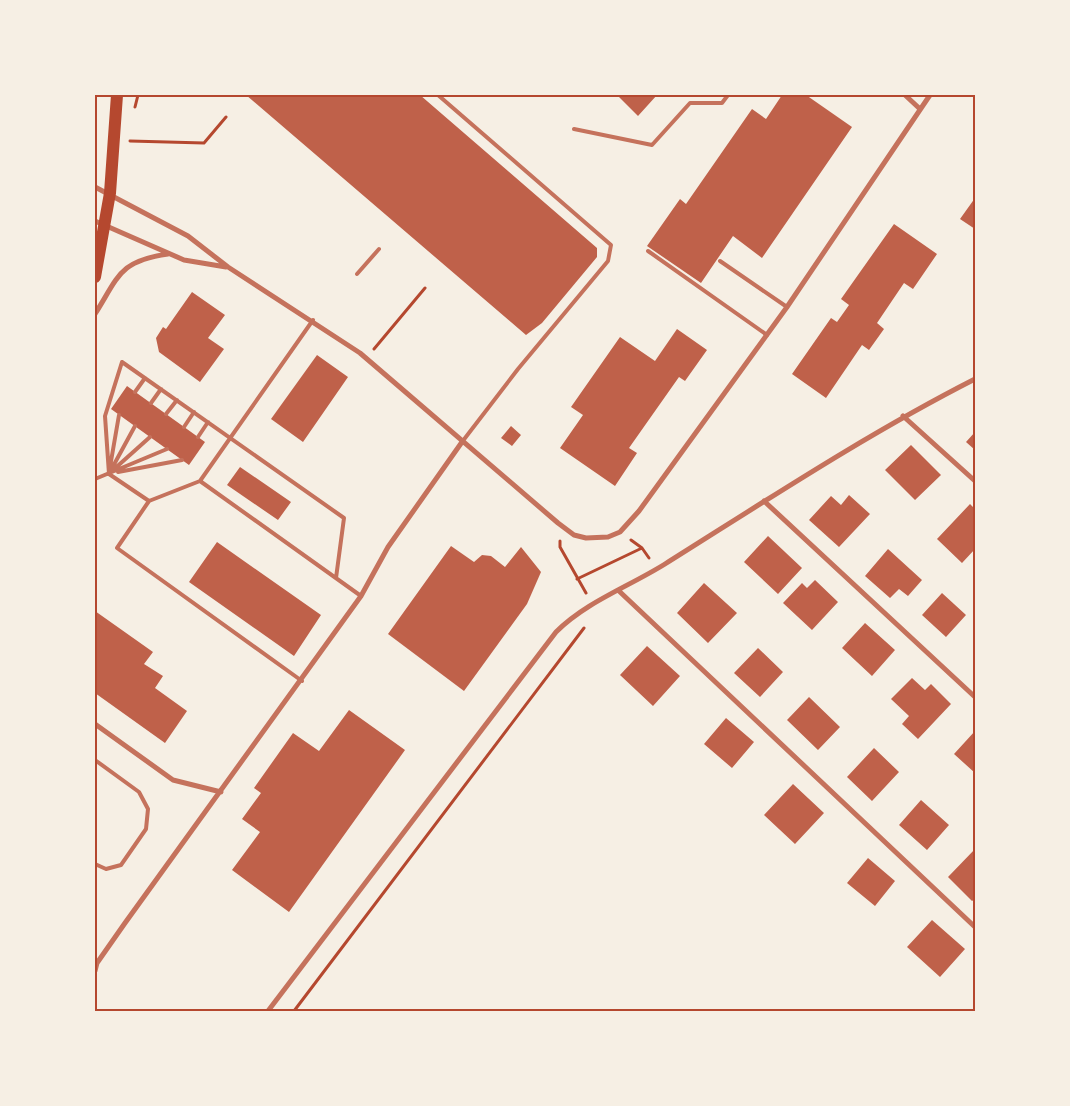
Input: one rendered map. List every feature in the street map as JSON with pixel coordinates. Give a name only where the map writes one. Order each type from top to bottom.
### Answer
[{"type":"main road","points":[[95,277],[100,223],[110,192],[117,95]]},
{"type":"street","points":[[904,95],[920,109]]},
{"type":"street","points":[[95,187],[110,192],[188,236],[228,267],[313,320],[367,358],[462,442],[574,535],[597,539],[608,538],[620,532],[668,474],[786,307],[930,95]]},
{"type":"street","points":[[100,223],[184,260],[228,267]]},
{"type":"street","points":[[95,314],[118,275],[130,264],[146,257],[168,254]]},
{"type":"street","points":[[268,1011],[556,632],[573,615],[656,569],[903,416],[975,379]]},
{"type":"street","points":[[903,416],[975,481]]},
{"type":"street","points":[[95,970],[97,963],[362,596],[388,547],[462,442]]},
{"type":"street","points":[[764,502],[975,697]]},
{"type":"street","points":[[619,591],[975,927]]},
{"type":"street","points":[[95,724],[173,780],[221,792]]},
{"type":"lane","points":[[438,95],[611,245],[608,262],[518,369],[462,442]]},
{"type":"lane","points":[[574,130],[652,146],[690,103],[722,103],[728,95]]},
{"type":"lane","points":[[357,274],[379,249]]},
{"type":"lane","points":[[648,251],[767,334]]},
{"type":"lane","points":[[720,261],[786,307]]},
{"type":"lane","points":[[302,680],[117,548],[149,500],[200,481],[313,320]]},
{"type":"lane","points":[[109,474],[105,416],[122,362],[344,518],[336,578]]},
{"type":"lane","points":[[135,392],[145,378]]},
{"type":"lane","points":[[151,403],[161,389]]},
{"type":"lane","points":[[166,414],[176,400]]},
{"type":"lane","points":[[184,427],[194,412]]},
{"type":"lane","points":[[109,474],[119,415]]},
{"type":"lane","points":[[198,437],[208,422]]},
{"type":"lane","points":[[109,474],[135,426]]},
{"type":"lane","points":[[109,474],[150,437]]},
{"type":"lane","points":[[95,479],[167,449]]},
{"type":"lane","points":[[109,474],[182,460]]},
{"type":"lane","points":[[109,474],[149,500]]},
{"type":"lane","points":[[200,481],[362,596]]},
{"type":"lane","points":[[95,760],[139,792],[148,809],[146,829],[121,865],[106,869],[95,864]]},
{"type":"path","points":[[129,141],[204,143],[226,117]]},
{"type":"path","points":[[367,358],[425,288]]},
{"type":"path","points":[[294,1011],[589,621],[593,604],[577,580],[560,546],[558,523]]},
{"type":"path","points":[[620,532],[642,548],[656,569]]},
{"type":"path","points":[[577,580],[642,548]]},
{"type":"building","points":[[246,95],[420,95],[597,248],[597,257],[542,323],[526,335]]},
{"type":"building","points":[[617,95],[657,95],[638,116]]},
{"type":"building","points":[[782,95],[806,95],[852,127],[762,258],[733,236],[701,283],[647,246],[680,199],[686,204],[752,109],[766,119]]},
{"type":"building","points":[[975,198],[975,229],[960,219]]},
{"type":"building","points":[[894,224],[937,254],[913,289],[904,283],[877,323],[884,329],[869,350],[862,345],[826,398],[792,374],[831,318],[837,322],[849,305],[841,299]]},
{"type":"building","points":[[192,292],[225,315],[208,338],[224,349],[200,382],[159,352],[156,338],[163,327],[166,329]]},
{"type":"building","points":[[677,329],[707,350],[685,381],[679,377],[629,448],[637,453],[615,486],[560,448],[583,415],[571,407],[620,337],[655,361]]},
{"type":"building","points":[[317,355],[348,377],[303,442],[271,419]]},
{"type":"building","points":[[127,386],[205,442],[189,465],[111,409]]},
{"type":"building","points":[[511,426],[521,435],[512,446],[501,438]]},
{"type":"building","points":[[975,432],[975,450],[966,442]]},
{"type":"building","points":[[911,445],[941,475],[915,500],[885,470]]},
{"type":"building","points":[[240,467],[291,502],[278,520],[227,485]]},
{"type":"building","points":[[849,495],[870,514],[839,547],[809,520],[831,496],[841,505]]},
{"type":"building","points":[[970,504],[975,509],[975,549],[962,563],[937,539]]},
{"type":"building","points":[[768,536],[802,568],[778,594],[744,562]]},
{"type":"building","points":[[217,542],[321,615],[294,656],[189,582]]},
{"type":"building","points":[[451,546],[474,562],[482,555],[491,556],[505,567],[521,547],[541,572],[527,604],[464,691],[388,634]]},
{"type":"building","points":[[888,549],[922,580],[908,596],[899,589],[890,598],[865,576]]},
{"type":"building","points":[[815,580],[838,602],[812,630],[783,603],[802,583],[807,588]]},
{"type":"building","points":[[704,583],[737,613],[708,643],[677,613]]},
{"type":"building","points":[[942,593],[966,615],[946,637],[922,615]]},
{"type":"building","points":[[95,611],[153,652],[144,664],[163,676],[155,688],[187,711],[165,743],[95,693]]},
{"type":"building","points":[[865,623],[895,650],[872,676],[842,648]]},
{"type":"building","points":[[647,646],[680,676],[653,706],[620,675]]},
{"type":"building","points":[[758,648],[783,672],[760,697],[734,673]]},
{"type":"building","points":[[912,678],[925,690],[931,684],[951,704],[918,739],[902,724],[909,716],[891,699]]},
{"type":"building","points":[[809,697],[840,727],[818,750],[787,720]]},
{"type":"building","points":[[349,710],[405,750],[289,912],[232,870],[260,832],[242,819],[261,793],[254,788],[293,733],[319,751]]},
{"type":"building","points":[[726,718],[754,742],[732,768],[704,744]]},
{"type":"building","points":[[975,731],[975,773],[954,754]]},
{"type":"building","points":[[874,748],[899,772],[872,801],[847,777]]},
{"type":"building","points":[[793,784],[824,813],[795,844],[764,815]]},
{"type":"building","points":[[921,800],[949,825],[927,850],[899,825]]},
{"type":"building","points":[[975,849],[975,899],[972,901],[948,877]]},
{"type":"building","points":[[868,858],[895,881],[875,906],[847,883]]},
{"type":"building","points":[[932,920],[965,949],[940,977],[907,947]]}]
